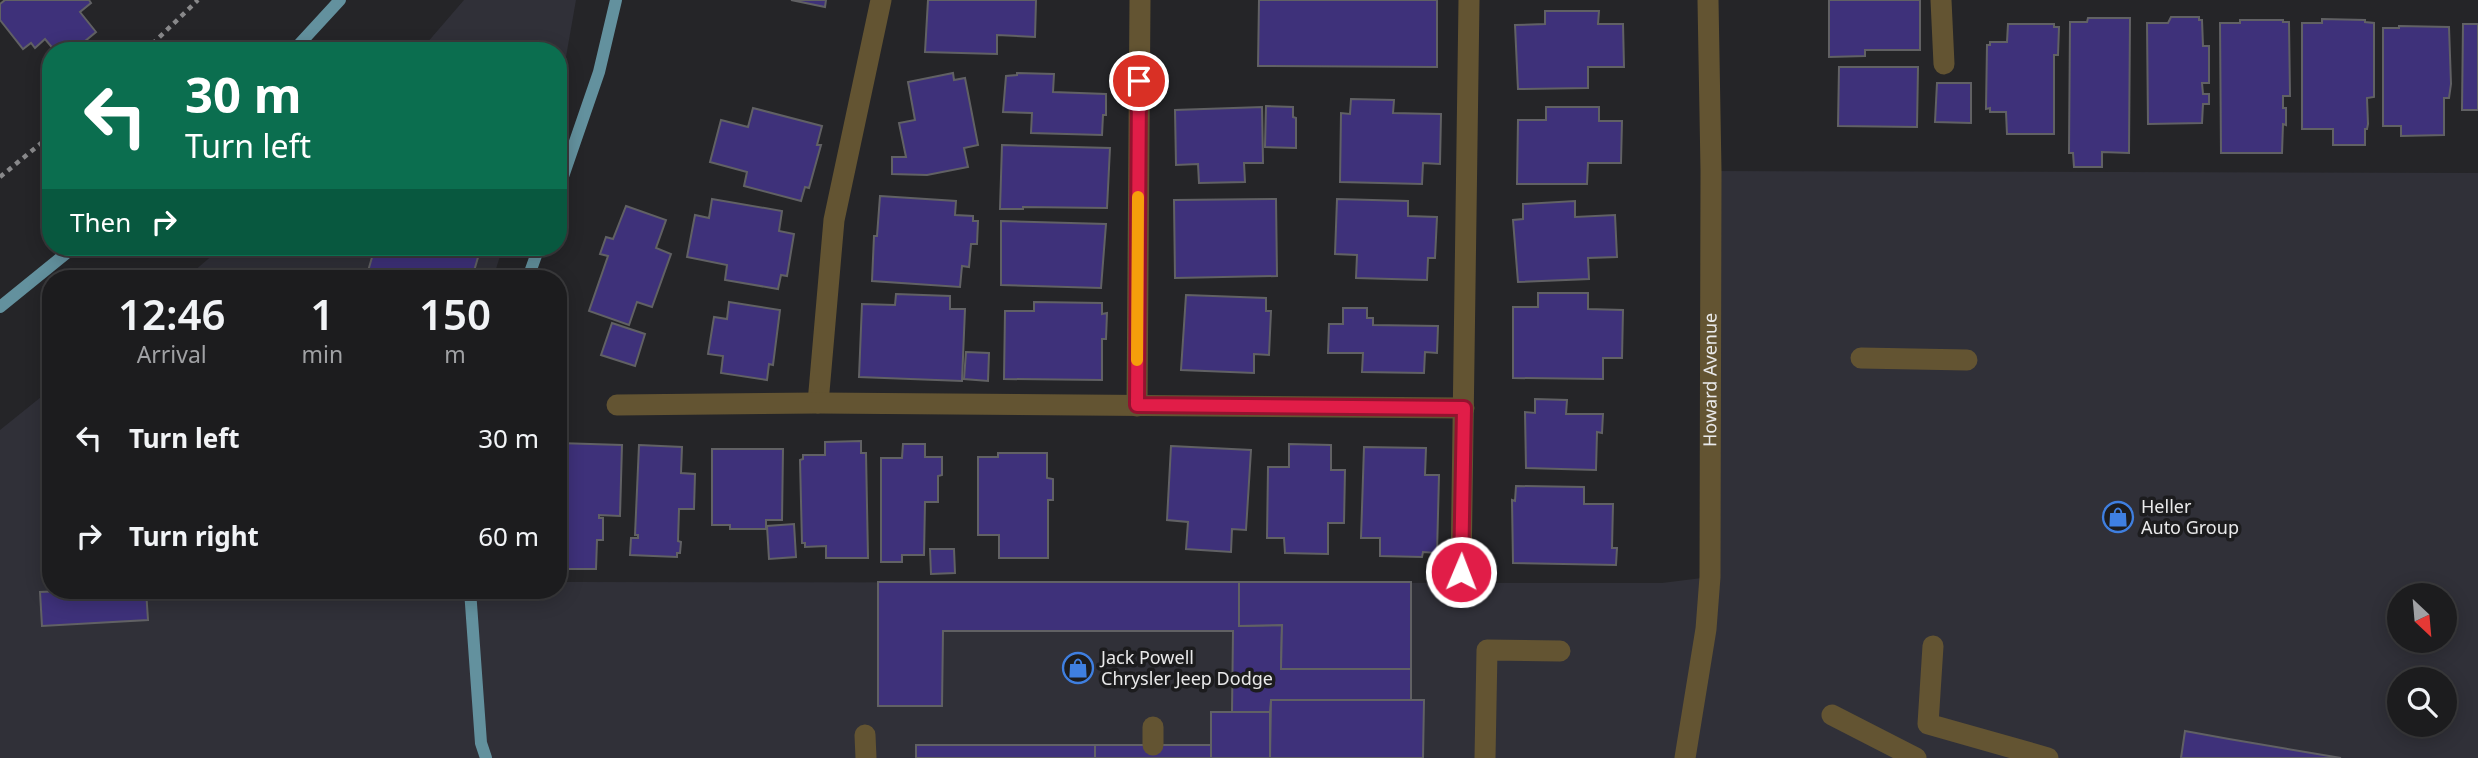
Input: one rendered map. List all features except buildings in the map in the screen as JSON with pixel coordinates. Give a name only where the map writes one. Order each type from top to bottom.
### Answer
[{"type":"street","points":[[818,403],[834,220],[881,0]]},
{"type":"street","points":[[1137,405],[1140,0]]},
{"type":"street","points":[[1461,572],[1469,0]]},
{"type":"street","name":"Howard Avenue","points":[[1685,758],[1706,629],[1710,577],[1709,0]]},
{"type":"street","points":[[1941,0],[1944,64]]},
{"type":"street","points":[[1861,358],[1967,360]]},
{"type":"street","points":[[617,405],[818,403],[1464,408]]},
{"type":"street","points":[[1933,646],[1927,724],[2048,758]]},
{"type":"street","points":[[1485,758],[1487,650],[1560,652]]},
{"type":"street","points":[[1832,715],[1916,758]]},
{"type":"street","points":[[865,736],[866,758]]},
{"type":"path","points":[[154,42],[198,0]]},
{"type":"path","points":[[0,177],[42,142]]},
{"type":"shaded area","points":[[464,0],[576,0],[567,51],[567,42],[428,42]]},
{"type":"shaded area","points":[[1711,171],[2478,173],[2478,758],[0,758],[0,430],[42,396],[42,599],[567,599],[567,582],[1662,583],[1710,577]]},
{"type":"shaded area","points":[[212,256],[500,256],[496,270],[195,270]]},
{"type":"waterway","points":[[301,42],[340,0]]},
{"type":"waterway","points":[[567,165],[599,72],[616,0]]},
{"type":"waterway","points":[[46,270],[63,256]]},
{"type":"waterway","points":[[531,270],[536,256]]},
{"type":"waterway","points":[[0,307],[42,273]]},
{"type":"waterway","points":[[471,599],[481,743],[486,758]]},
{"type":"slow traffic","points":[[1137,360],[1138,197]]},
{"type":"place","name":"Heller Auto Group","points":[[2118,517]]},
{"type":"place","name":"Jack Powell Chrysler Jeep Dodge","points":[[1078,668]]},
{"type":"route","points":[[1139,81],[1137,405],[1464,408],[1461,572]]}]
